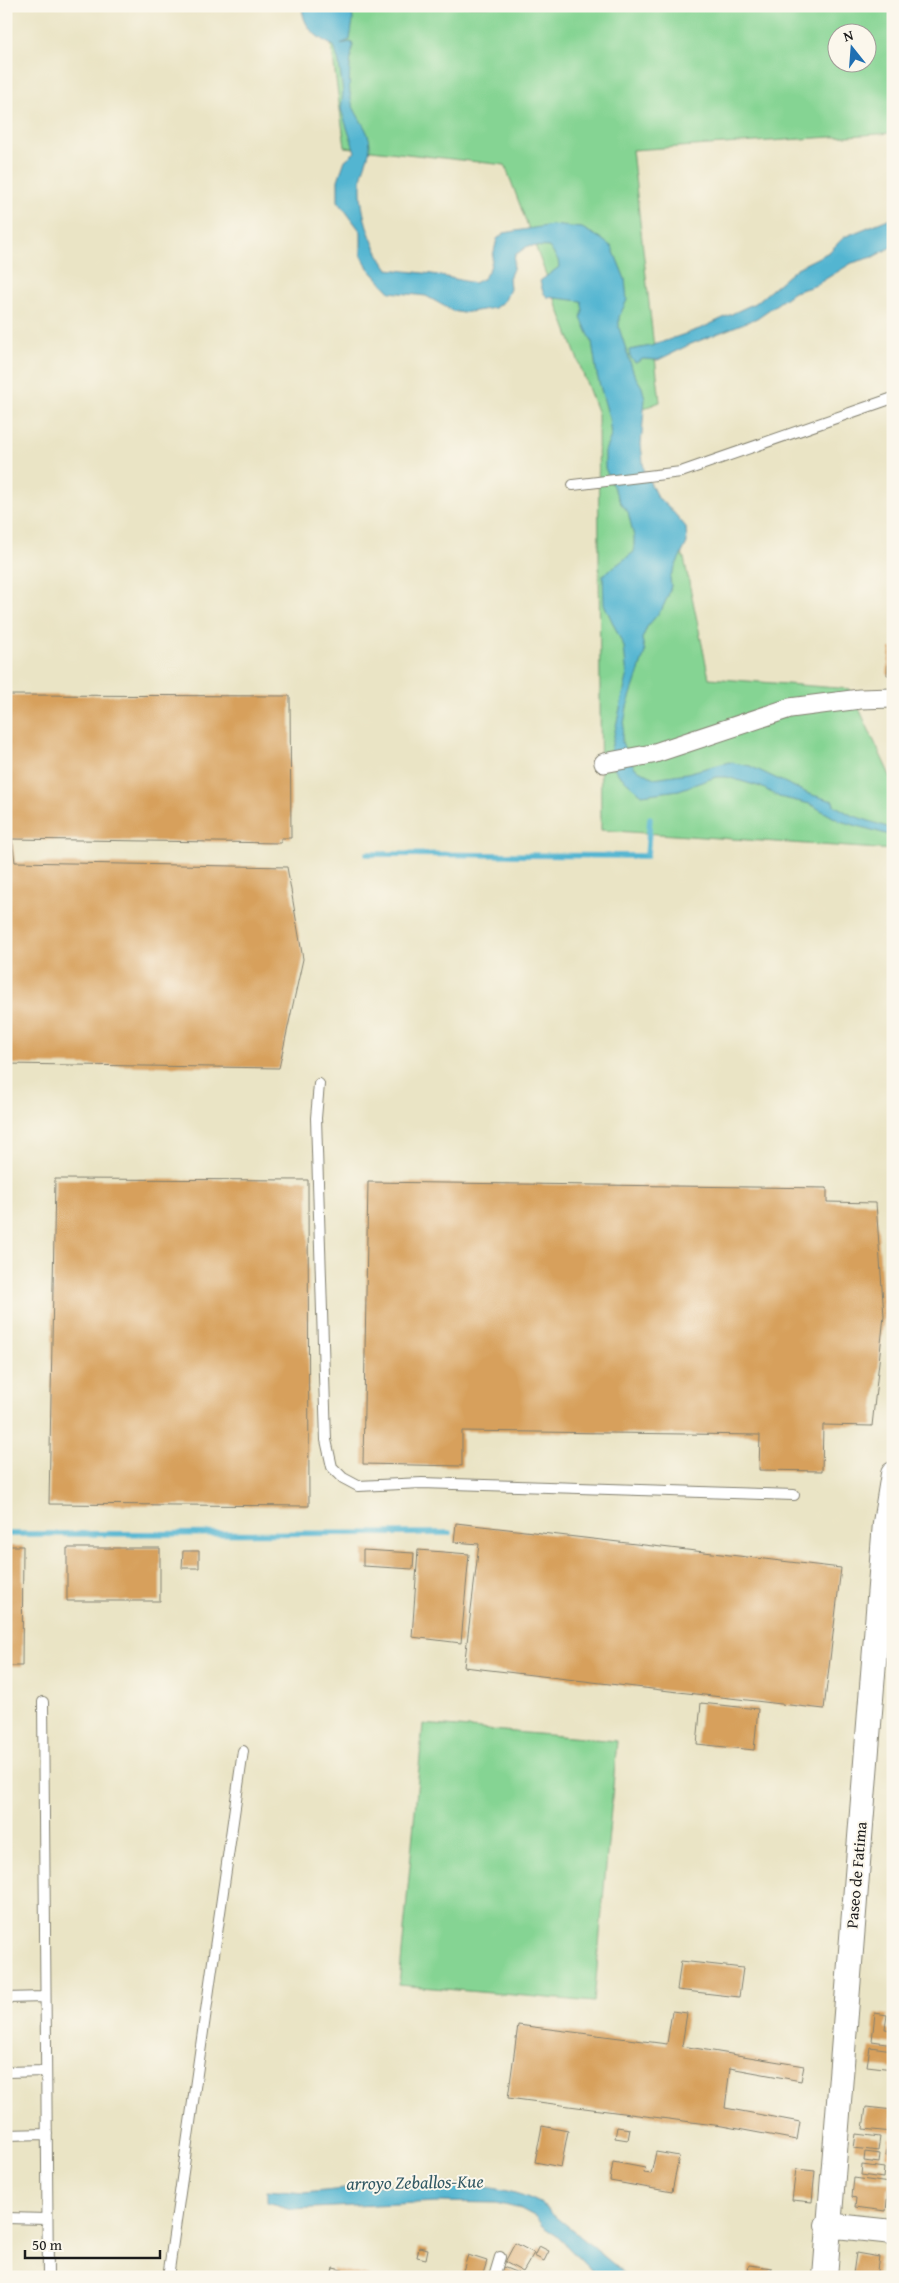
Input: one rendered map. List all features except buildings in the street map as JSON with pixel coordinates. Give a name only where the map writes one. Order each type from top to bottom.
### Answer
[{"type":"street","points":[[604,763],[652,754],[790,708],[860,699],[893,698]]},
{"type":"street","name":"Paseo de Fatima","points":[[825,2277],[827,2225],[893,1474]]},
{"type":"street","points":[[827,2225],[893,2232]]},
{"type":"lane","points":[[573,485],[681,472],[893,398]]},
{"type":"lane","points":[[319,1084],[316,1118],[326,1440],[332,1466],[343,1478],[358,1486],[422,1483],[794,1495]]},
{"type":"lane","points":[[43,1702],[48,2277]]},
{"type":"lane","points":[[168,2277],[243,1751]]},
{"type":"lane","points":[[6,1998],[45,1998]]},
{"type":"lane","points":[[6,2072],[46,2071]]},
{"type":"lane","points":[[6,2135],[47,2134]]},
{"type":"lane","points":[[6,2218],[47,2218]]},
{"type":"lane","points":[[494,2277],[500,2258]]},
{"type":"green space","points":[[326,6],[893,6],[893,133],[632,150],[660,402],[629,414],[645,494],[684,558],[709,678],[850,689],[893,782],[893,850],[601,830],[598,414],[505,165],[345,147]]},
{"type":"green space","points":[[423,1724],[617,1741],[594,2002],[399,1985]]},
{"type":"water","points":[[302,6],[351,6],[353,20],[350,40],[340,44],[351,42],[353,45],[350,97],[365,129],[370,145],[362,175],[361,199],[366,224],[376,248],[388,269],[432,274],[474,283],[484,278],[490,268],[497,239],[504,233],[552,225],[582,228],[612,247],[625,279],[627,300],[619,317],[619,328],[634,374],[642,387],[645,399],[641,445],[644,470],[657,497],[668,506],[686,527],[687,543],[670,577],[671,586],[662,609],[647,627],[642,639],[645,652],[627,707],[622,735],[622,742],[626,753],[635,768],[654,778],[687,773],[729,762],[750,766],[809,794],[833,801],[834,805],[851,815],[893,829],[893,836],[840,821],[810,804],[779,797],[761,787],[727,777],[716,777],[679,790],[642,795],[618,774],[613,766],[610,753],[627,677],[624,647],[604,604],[603,575],[634,552],[634,537],[628,512],[620,502],[605,468],[605,451],[611,436],[609,418],[597,375],[592,342],[581,318],[583,310],[581,301],[547,297],[543,292],[540,281],[559,267],[558,260],[549,247],[528,246],[515,255],[513,269],[509,278],[510,289],[505,300],[495,308],[462,313],[453,311],[426,296],[390,292],[368,268],[361,254],[361,232],[338,201],[338,180],[345,160],[355,152],[341,109],[343,92],[339,63],[334,46],[311,31],[305,20]]},
{"type":"water","points":[[893,217],[893,246],[873,257],[852,263],[814,286],[794,292],[757,318],[691,344],[658,360],[643,359],[635,363],[630,357],[629,350],[651,346],[702,328],[757,302],[797,268],[829,252],[844,237]]},
{"type":"water","points":[[386,2185],[464,2185],[504,2190],[522,2195],[540,2203],[629,2277],[597,2277],[557,2236],[542,2226],[536,2217],[521,2209],[496,2203],[437,2202],[292,2209],[267,2202],[267,2190],[304,2193]]},
{"type":"waterway","points":[[367,854],[647,856],[650,818]]},
{"type":"waterway","points":[[6,1534],[449,1533]]},
{"type":"water label","name":"arroyo Zeballos-Kue","points":[[415,2182]]}]
